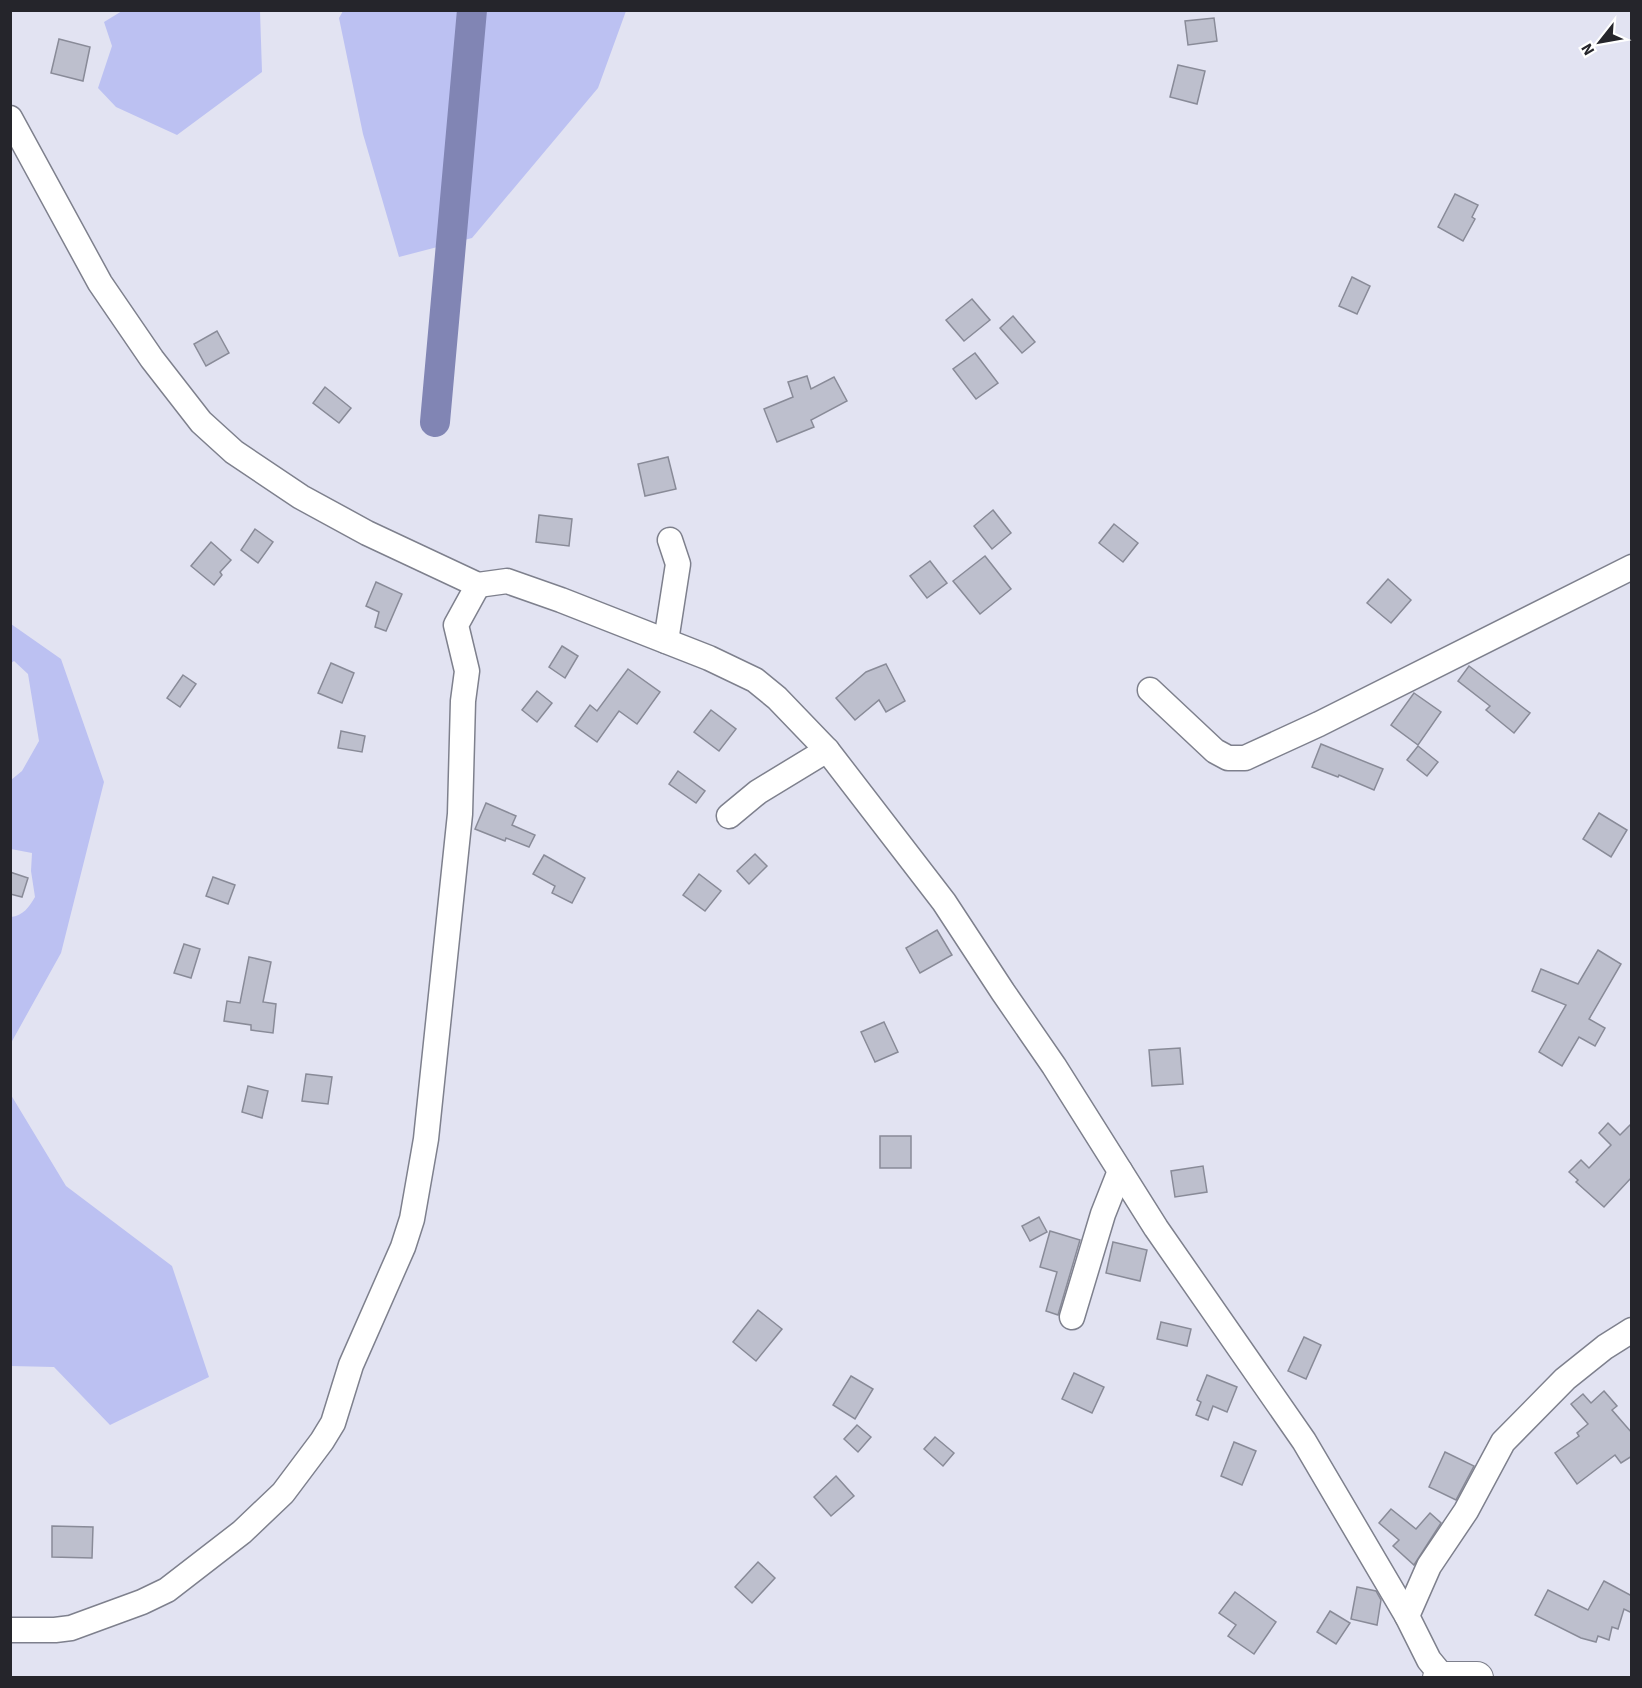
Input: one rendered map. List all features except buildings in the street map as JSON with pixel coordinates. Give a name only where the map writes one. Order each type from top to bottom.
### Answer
[{"type":"main road","points":[[1441,1677],[1478,1677]]},
{"type":"street","points":[[10,118],[100,283],[152,358],[201,422],[234,452],[301,497],[367,533],[477,585],[507,581],[709,658],[755,680],[827,750],[944,902],[1054,1066],[1156,1228],[1304,1441],[1407,1616],[1429,1660],[1441,1677]]},
{"type":"street","points":[[666,641],[678,564],[670,540]]},
{"type":"street","points":[[1150,690],[1215,751],[1228,758],[1245,758],[1320,724],[1632,567]]},
{"type":"street","points":[[10,1630],[70,1628],[142,1602],[167,1590],[242,1532],[283,1493],[333,1423],[351,1365],[403,1247],[412,1219],[426,1139],[459,814],[463,701],[467,671],[456,625],[477,585]]},
{"type":"street","points":[[729,816],[758,792],[827,750]]},
{"type":"street","points":[[1072,1317],[1103,1214],[1120,1171]]},
{"type":"street","points":[[1407,1616],[1429,1566],[1466,1511],[1503,1442],[1565,1379],[1605,1347],[1632,1330]]},
{"type":"shaded area","points":[[343,10],[626,11],[598,88],[472,238],[399,257],[363,134],[339,18]]},
{"type":"shaded area","points":[[122,11],[260,11],[262,72],[177,135],[116,107],[98,88],[112,46],[104,22]]},
{"type":"shaded area","points":[[11,624],[61,659],[104,782],[61,953],[11,1043],[11,917],[22,913],[35,897],[31,871],[32,853],[11,849],[11,780],[22,771],[39,741],[28,674],[14,661],[11,663]]},
{"type":"shaded area","points":[[11,1095],[66,1186],[172,1266],[209,1377],[110,1425],[54,1367],[11,1366]]},
{"type":"waterway","points":[[435,422],[472,10]]}]
